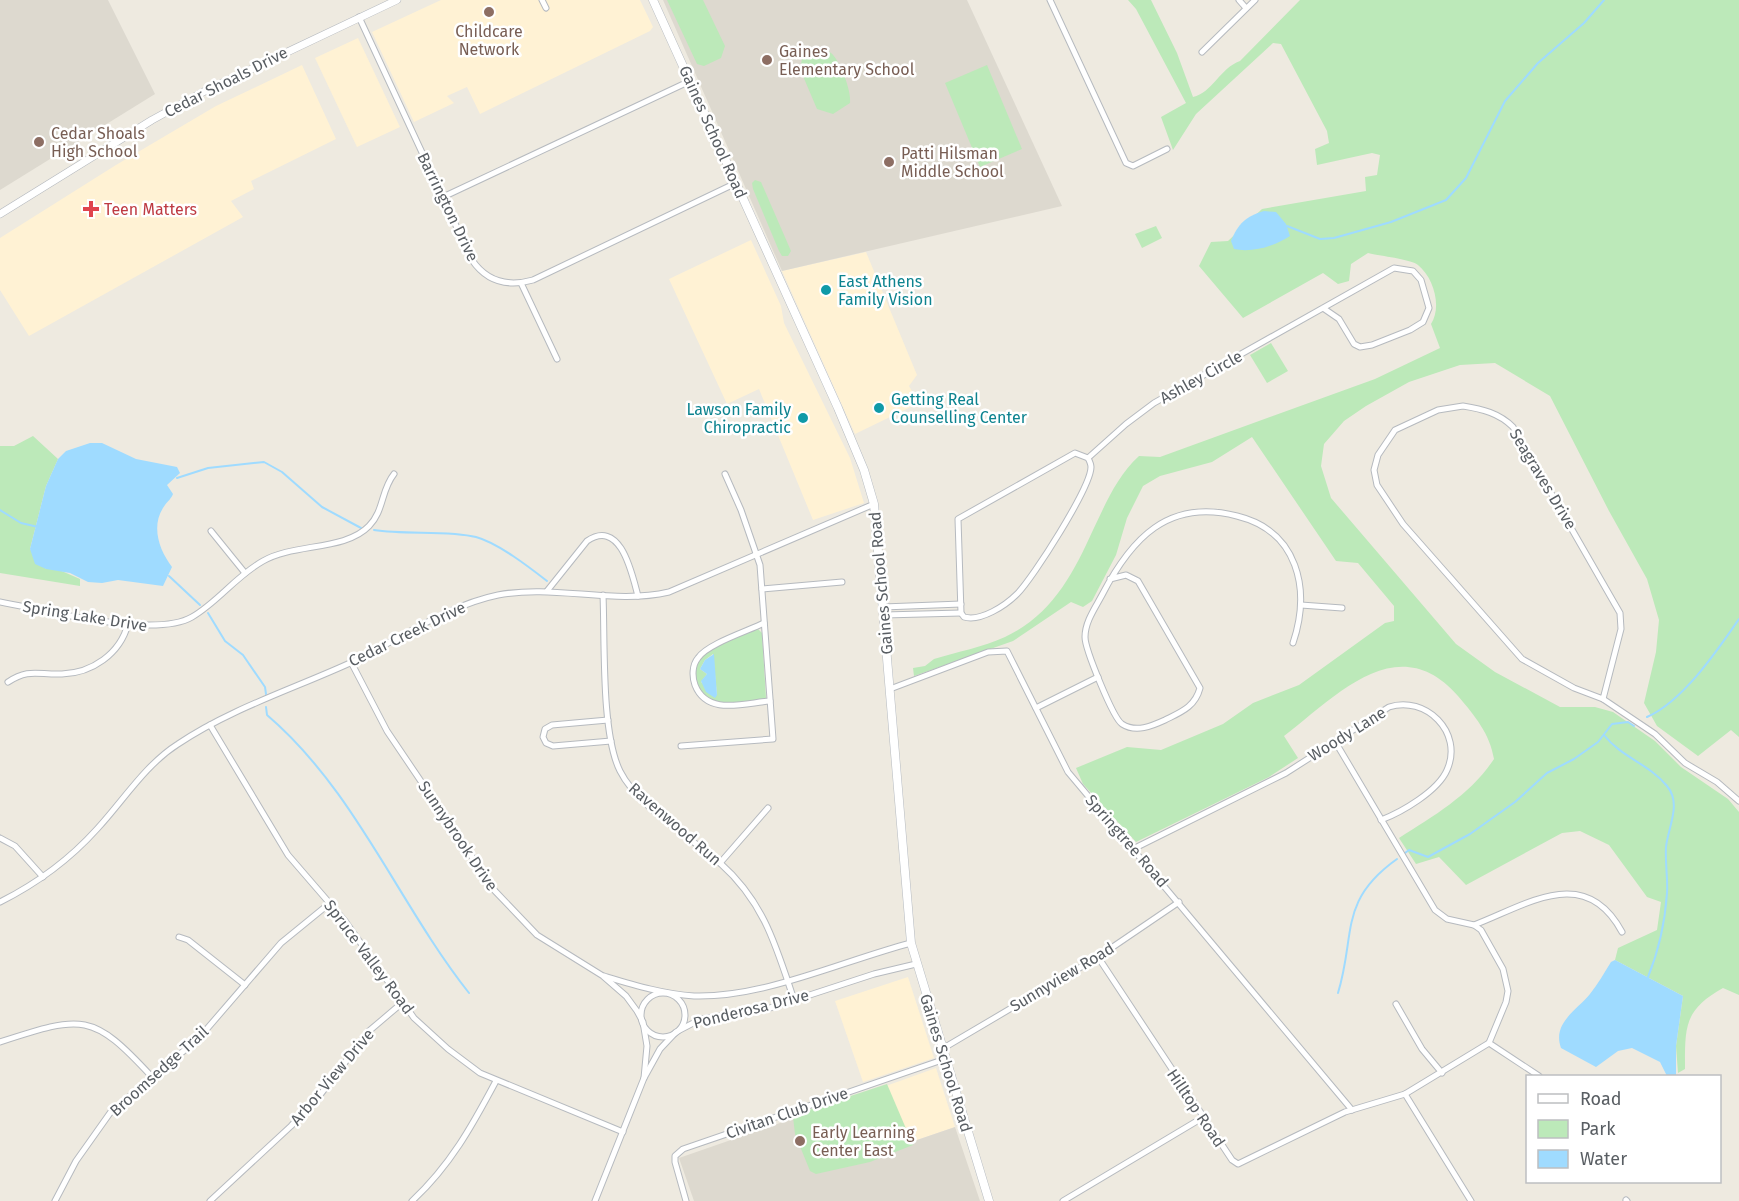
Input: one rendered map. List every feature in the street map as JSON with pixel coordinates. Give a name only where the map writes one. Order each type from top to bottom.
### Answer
[{"type":"main road","name":"Gaines School Road","points":[[653,0],[856,450],[874,504],[911,943],[989,1201]]},
{"type":"street","name":"Cedar Shoals Drive","points":[[0,214],[152,120],[205,91],[397,0]]},
{"type":"street","points":[[542,0],[546,8]]},
{"type":"street","points":[[1050,0],[1126,163],[1133,166],[1167,149]]},
{"type":"street","points":[[1239,0],[1246,8]]},
{"type":"street","points":[[1202,52],[1255,0]]},
{"type":"street","name":"Barrington Drive","points":[[359,17],[477,267],[498,281],[521,283]]},
{"type":"street","points":[[443,197],[690,81]]},
{"type":"street","points":[[557,359],[521,283],[533,280],[736,183]]},
{"type":"street","name":"Ashley Circle","points":[[1088,458],[1125,424],[1155,403],[1323,308],[1394,268],[1413,271],[1421,280],[1429,308],[1423,322],[1410,330],[1372,345],[1360,347],[1354,344],[1339,319],[1323,308]]},
{"type":"street","name":"Seagraves Drive","points":[[1603,699],[1620,629],[1620,613],[1513,427],[1505,418],[1489,411],[1463,406],[1438,410],[1395,430],[1385,442],[1374,470],[1377,485],[1384,499],[1403,524],[1522,660],[1574,688],[1603,699],[1655,734],[1685,763],[1717,782],[1739,801]]},
{"type":"street","points":[[1075,453],[1088,458],[1091,468],[1078,499],[1029,581],[1001,608],[973,618],[964,617],[961,613],[961,604],[958,519],[1075,453]]},
{"type":"street","name":"Spring Lake Drive","points":[[0,602],[128,624],[158,627],[180,623],[207,606],[244,573],[278,554],[341,542],[361,533],[378,514],[388,483],[394,474]]},
{"type":"street","points":[[681,746],[772,739],[758,553],[725,474]]},
{"type":"street","name":"Cedar Creek Drive","points":[[0,902],[42,877],[80,847],[164,754],[187,738],[210,725],[351,662],[473,602],[499,595],[547,591],[603,595],[658,595],[680,589],[874,504]]},
{"type":"street","points":[[1110,579],[1126,575],[1138,580],[1200,688],[1196,699],[1188,708],[1153,726],[1130,728],[1119,722],[1098,677],[1087,648],[1085,635],[1089,619],[1110,579],[1126,553],[1141,537],[1165,520],[1191,513],[1232,514],[1264,526],[1291,552],[1298,573],[1300,605],[1293,643]]},
{"type":"street","points":[[211,531],[244,573]]},
{"type":"street","points":[[547,591],[587,541],[595,536],[604,536],[613,539],[624,551],[638,596]]},
{"type":"street","points":[[762,589],[842,582]]},
{"type":"street","name":"Ravenwood Run","points":[[603,595],[608,720],[611,741],[621,773],[636,793],[720,863],[748,892],[764,916],[794,1000]]},
{"type":"street","points":[[884,611],[961,604]]},
{"type":"street","points":[[1300,605],[1342,608]]},
{"type":"street","points":[[884,611],[961,613]]},
{"type":"street","points":[[764,623],[707,650],[698,658],[693,669],[694,681],[705,700],[717,706],[770,701]]},
{"type":"street","points":[[8,682],[25,672],[62,674],[93,666],[116,648],[128,624]]},
{"type":"street","name":"Springtree Road","points":[[891,689],[988,651],[1000,650],[1010,654],[1068,772],[1352,1110]]},
{"type":"street","name":"Sunnybrook Drive","points":[[351,662],[387,731],[495,891],[537,935],[603,976],[626,996],[642,1022]]},
{"type":"street","points":[[1036,708],[1098,677]]},
{"type":"street","name":"Woody Lane","points":[[1134,849],[1286,773],[1389,707],[1402,703],[1418,706],[1438,718],[1444,726],[1451,753],[1448,770],[1441,780],[1400,810],[1381,820]]},
{"type":"street","points":[[608,720],[552,725],[545,729],[543,737],[546,743],[553,746],[611,741]]},
{"type":"street","name":"Spruce Valley Road","points":[[210,725],[288,855],[359,939],[402,1004],[448,1050],[496,1081],[623,1132]]},
{"type":"street","points":[[1336,742],[1435,910],[1447,919],[1474,925],[1481,930],[1499,959],[1507,983],[1504,1009],[1489,1043],[1536,1075]]},
{"type":"street","points":[[720,863],[768,808]]},
{"type":"street","points":[[0,838],[15,846],[42,877]]},
{"type":"street","points":[[1474,925],[1530,900],[1563,893],[1577,895],[1599,904],[1611,913],[1622,932]]},
{"type":"street","name":"Sunnyview Road","points":[[942,1049],[1098,957],[1179,902]]},
{"type":"street","name":"Broomsedge Trail","points":[[55,1201],[76,1161],[105,1120],[199,1038],[288,936],[330,903]]},
{"type":"street","points":[[179,937],[188,940],[245,985]]},
{"type":"street","name":"Ponderosa Drive","points":[[667,993],[717,996],[758,989],[911,943]]},
{"type":"street","name":"Hilltop Road","points":[[1098,957],[1202,1118],[1232,1160],[1238,1164],[1352,1110],[1405,1095],[1489,1043]]},
{"type":"street","name":"Ponderosa Drive","points":[[595,1201],[644,1078],[660,1049],[676,1032],[701,1019],[755,1011],[916,963]]},
{"type":"street","name":"Sunnybrook Drive","points":[[603,976],[667,993]]},
{"type":"street","points":[[660,993],[667,993],[674,995],[683,1006],[684,1020],[676,1032],[663,1037],[649,1032],[642,1022],[641,1012],[647,999],[660,993]]},
{"type":"street","name":"Arbor View Drive","points":[[210,1201],[298,1120],[369,1031],[402,1004]]},
{"type":"street","points":[[1396,1004],[1422,1049],[1442,1073]]},
{"type":"street","name":"Ponderosa Drive","points":[[642,1022],[647,1046],[644,1078]]},
{"type":"street","points":[[0,1042],[62,1024],[93,1026],[121,1044],[152,1077]]},
{"type":"street","name":"Civitan Club Drive","points":[[686,1201],[675,1162],[675,1156],[683,1149],[945,1059]]},
{"type":"street","points":[[412,1201],[462,1144],[496,1081]]},
{"type":"street","points":[[1405,1095],[1471,1201]]},
{"type":"street","points":[[1062,1201],[1202,1118]]},
{"type":"shaded area","name":"Cedar Shoals High School","points":[[0,0],[108,0],[155,94],[0,190]]},
{"type":"shaded area","points":[[441,0],[640,0],[653,27],[650,31],[480,114],[467,87],[447,96],[454,103],[414,122],[372,32]]},
{"type":"shaded area","name":"Patti Hilsman Middle School","points":[[663,0],[967,0],[1062,206],[782,271]]},
{"type":"shaded area","points":[[358,38],[400,127],[357,147],[315,58]]},
{"type":"shaded area","points":[[302,65],[336,139],[251,181],[254,189],[231,201],[243,217],[29,336],[0,290],[0,238],[116,165],[216,106]]},
{"type":"shaded area","points":[[751,240],[781,306],[784,323],[850,458],[864,503],[813,520],[759,389],[727,404],[669,279]]},
{"type":"shaded area","points":[[866,252],[917,375],[909,386],[919,403],[855,434],[782,271]]},
{"type":"shaded area","points":[[908,977],[934,1058],[863,1082],[835,1001]]},
{"type":"shaded area","points":[[936,1068],[955,1127],[876,1154],[858,1096]]},
{"type":"shaded area","name":"Early Learning Center East","points":[[858,1096],[876,1154],[955,1127],[980,1201],[694,1201],[679,1158]]},
{"type":"green space","points":[[667,0],[703,0],[725,46],[721,58],[704,66],[697,64]]},
{"type":"green space","points":[[1128,0],[1151,0],[1177,53],[1193,97],[1206,91],[1227,69],[1240,61],[1300,0],[1739,0],[1739,737],[1731,730],[1698,756],[1657,726],[1644,703],[1656,652],[1659,620],[1647,579],[1550,396],[1495,363],[1460,365],[1409,382],[1344,421],[1324,444],[1321,466],[1331,498],[1456,644],[1495,672],[1560,707],[1595,707],[1613,712],[1655,741],[1681,767],[1728,799],[1739,812],[1739,995],[1723,988],[1710,996],[1694,1012],[1689,1021],[1685,1041],[1685,1069],[1678,1073],[1676,1046],[1683,996],[1615,960],[1618,948],[1657,930],[1661,902],[1647,897],[1609,845],[1580,831],[1562,833],[1466,885],[1439,857],[1416,864],[1399,838],[1463,794],[1485,772],[1494,759],[1489,741],[1476,718],[1458,696],[1435,676],[1413,668],[1390,668],[1368,675],[1325,703],[1284,736],[1298,758],[1269,777],[1136,842],[1083,784],[1076,768],[1127,747],[1161,750],[1223,724],[1253,703],[1299,685],[1385,623],[1394,621],[1394,606],[1358,563],[1336,561],[1252,437],[1212,462],[1160,476],[1143,486],[1127,518],[1116,555],[1092,601],[1083,607],[1071,602],[1013,641],[914,676],[913,668],[925,666],[934,659],[979,647],[1005,637],[1036,617],[1059,592],[1069,577],[1107,500],[1118,481],[1139,456],[1160,457],[1375,379],[1440,348],[1431,324],[1436,309],[1435,293],[1424,271],[1409,261],[1368,253],[1351,264],[1349,281],[1338,284],[1323,273],[1243,318],[1199,266],[1211,242],[1228,241],[1262,209],[1366,191],[1365,177],[1377,175],[1380,155],[1372,153],[1317,165],[1315,149],[1329,143],[1327,131],[1281,44],[1273,43],[1196,114],[1173,150],[1161,117],[1186,103],[1136,9]]},
{"type":"green space","points":[[817,49],[828,51],[834,57],[849,92],[850,103],[833,114],[817,109],[800,69],[802,59]]},
{"type":"green space","points":[[987,65],[1022,149],[980,167],[945,83]]},
{"type":"green space","points":[[755,180],[761,182],[791,251],[788,256],[782,256],[779,251],[753,189],[752,183]]},
{"type":"green space","points":[[1156,226],[1162,238],[1142,248],[1135,234]]},
{"type":"green space","points":[[1271,343],[1288,371],[1267,383],[1250,355]]},
{"type":"green space","points":[[33,436],[58,459],[46,486],[30,549],[46,569],[57,569],[80,579],[80,586],[0,573],[0,446],[14,446]]},
{"type":"green space","points":[[758,629],[762,633],[766,698],[754,702],[737,703],[719,702],[707,698],[697,684],[696,672],[699,661],[714,648]],"holes":[[[713,654],[717,695],[701,682],[707,674],[700,669],[705,660]]]},
{"type":"green space","points":[[887,1084],[913,1145],[870,1162],[816,1174],[810,1171],[795,1134],[793,1117],[796,1114]]},
{"type":"water","points":[[1264,211],[1276,212],[1286,224],[1290,236],[1263,248],[1234,249],[1231,241],[1240,225],[1252,215]]},
{"type":"water","points":[[90,443],[102,443],[136,459],[177,467],[180,473],[167,485],[173,494],[160,513],[157,529],[163,553],[172,567],[163,586],[118,580],[102,583],[88,582],[70,573],[46,569],[35,564],[30,549],[46,486],[58,459],[66,451]]},
{"type":"water","points":[[714,654],[717,695],[715,698],[706,692],[701,681],[707,674],[700,669],[705,660]]},
{"type":"water","points":[[1615,960],[1683,996],[1676,1046],[1676,1075],[1666,1075],[1660,1062],[1632,1048],[1618,1051],[1596,1067],[1561,1048],[1559,1039],[1563,1024],[1590,994],[1611,962]]},
{"type":"waterway","points":[[1287,226],[1320,239],[1334,238],[1391,222],[1446,200],[1466,178],[1505,101],[1538,63],[1584,23],[1604,0]]},
{"type":"waterway","points":[[177,478],[208,468],[264,462],[282,472],[322,507],[361,528]]},
{"type":"waterway","points":[[0,510],[21,523],[38,527]]},
{"type":"waterway","points":[[374,530],[476,537],[503,550],[547,581]]},
{"type":"waterway","points":[[169,576],[200,605]]},
{"type":"waterway","points":[[208,613],[225,641],[243,655],[265,687],[266,694]]},
{"type":"waterway","points":[[1647,717],[1660,710],[1686,687],[1710,660],[1739,619]]},
{"type":"waterway","points":[[266,707],[267,715],[326,777],[351,812],[420,922],[469,993]]},
{"type":"waterway","points":[[1405,853],[1409,850],[1428,857],[1470,834],[1515,802],[1547,773],[1574,759],[1598,742],[1612,724],[1628,722],[1634,726]]},
{"type":"waterway","points":[[1604,735],[1618,749],[1660,778],[1667,786],[1673,800],[1673,816],[1666,847],[1665,915],[1648,977]]},
{"type":"waterway","points":[[1338,993],[1357,904],[1365,889],[1378,874],[1397,859]]},
{"type":"place","name":"Childcare Network","points":[[489,12]]},
{"type":"place","name":"Gaines Elementary School","points":[[767,60]]},
{"type":"place","name":"Cedar Shoals High School","points":[[39,142]]},
{"type":"place","name":"Patti Hilsman Middle School","points":[[889,162]]},
{"type":"place","name":"Teen Matters","points":[[91,209]]},
{"type":"place","name":"East Athens Family Vision","points":[[826,290]]},
{"type":"place","name":"Getting Real Counselling Center","points":[[879,408]]},
{"type":"place","name":"Lawson Family Chiropractic","points":[[803,418]]},
{"type":"place","name":"Early Learning Center East","points":[[800,1141]]}]
